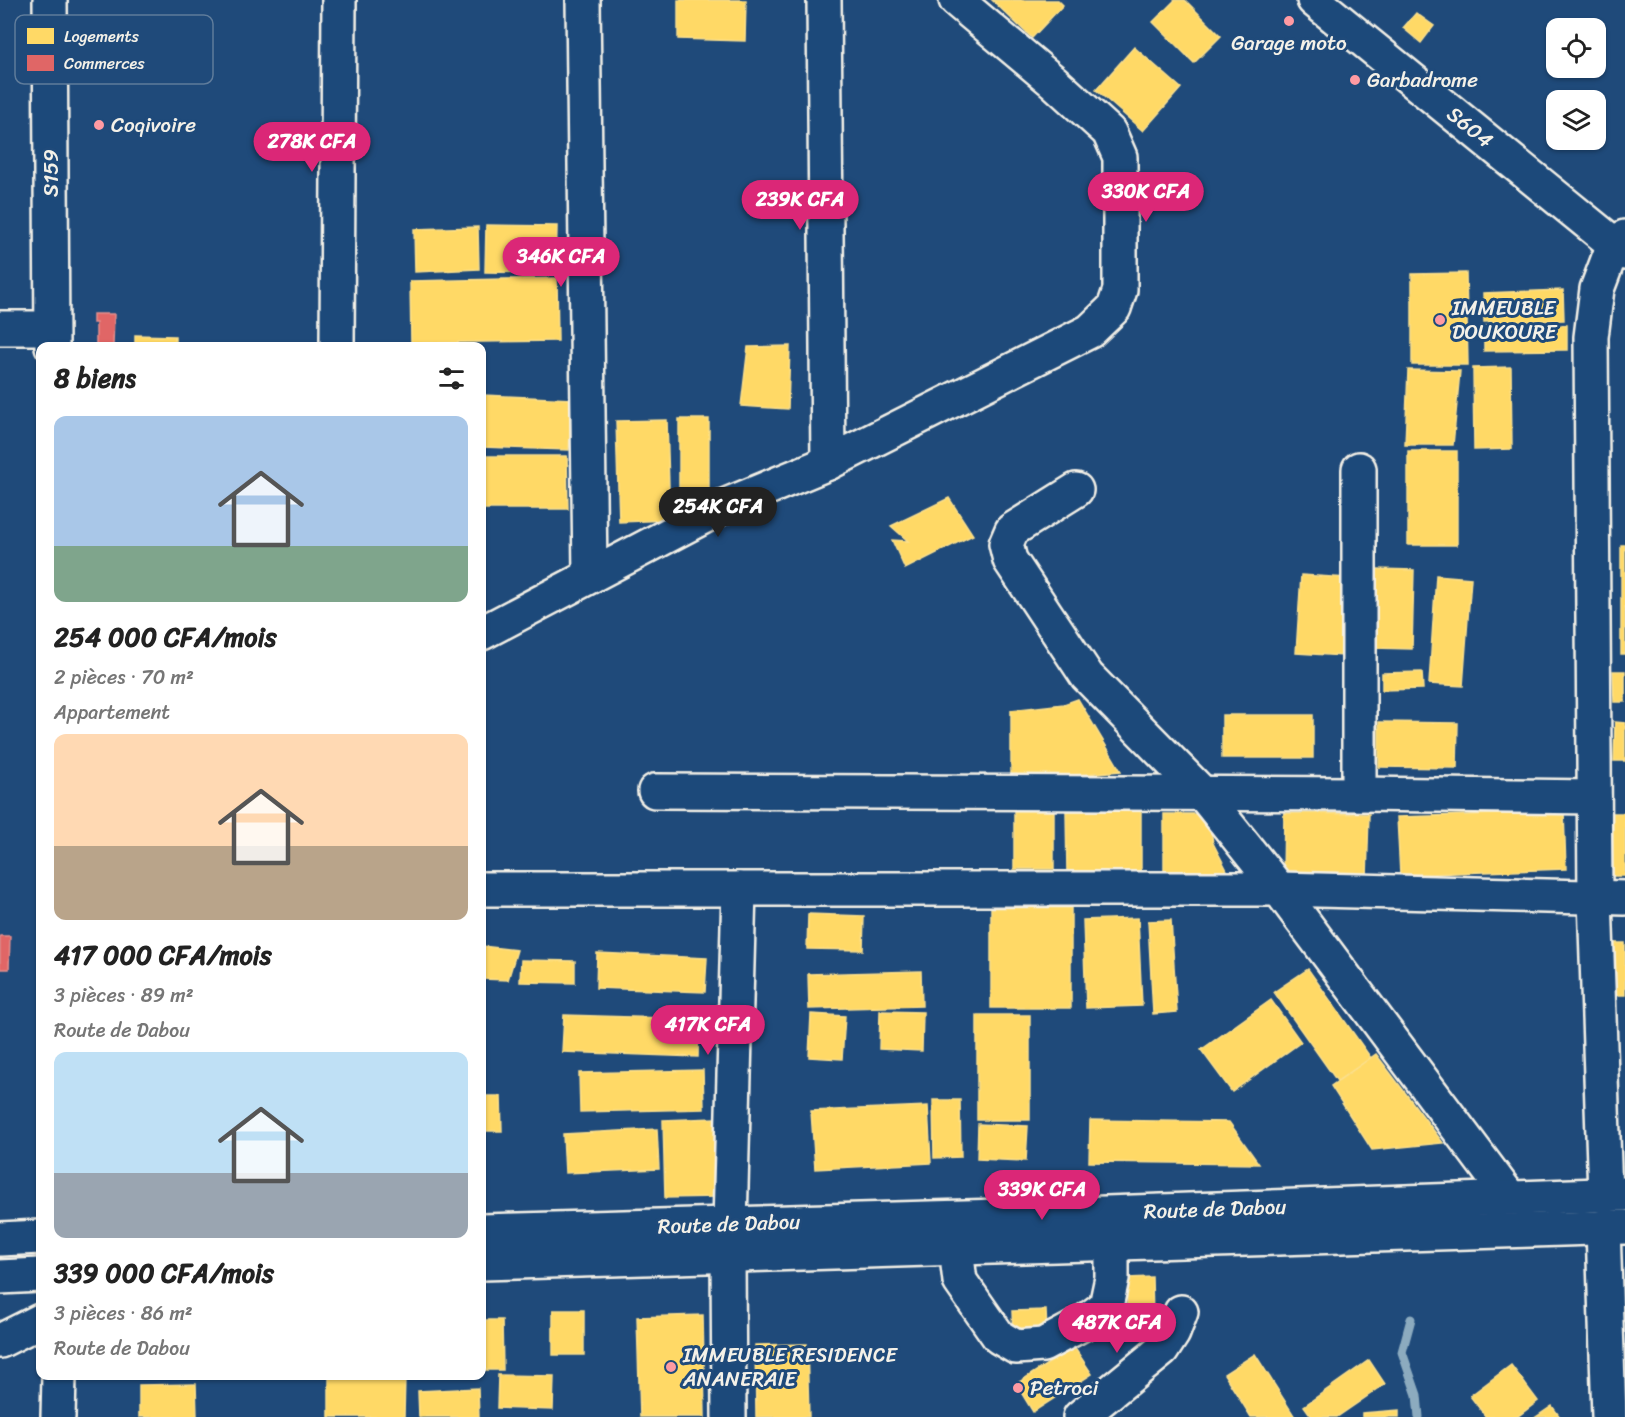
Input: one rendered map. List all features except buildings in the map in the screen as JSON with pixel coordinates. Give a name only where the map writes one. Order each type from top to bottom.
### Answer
[{"type":"street","name":"S159","points":[[50,0],[50,15]]},
{"type":"street","points":[[337,342],[339,0]]},
{"type":"street","points":[[583,0],[591,576]]},
{"type":"street","points":[[824,0],[828,463]]},
{"type":"street","points":[[486,631],[724,506],[828,463],[1090,331],[1114,308],[1120,290],[1120,157],[1109,132],[957,0]]},
{"type":"street","name":"S604","points":[[1314,0],[1621,245]]},
{"type":"street","name":"S159","points":[[50,84],[51,337]]},
{"type":"street","points":[[1615,1195],[1610,898],[1594,797],[1591,337],[1597,289],[1621,245]]},
{"type":"street","points":[[0,328],[51,337]]},
{"type":"street","points":[[1359,469],[1359,794]]},
{"type":"street","points":[[1076,490],[1012,530],[1006,544],[1010,560],[1087,676],[1203,794],[1279,889],[1510,1198]]},
{"type":"street","points":[[655,791],[1594,797]]},
{"type":"street","points":[[486,889],[1279,889],[1610,898]]},
{"type":"street","points":[[729,1417],[729,1239],[739,889]]},
{"type":"street","name":"Route de Dabou","points":[[486,1263],[729,1239],[1106,1213],[1615,1195]]},
{"type":"street","points":[[1609,1417],[1614,1227]]},
{"type":"street","name":"Route de Dabou","points":[[486,1231],[956,1249],[1614,1227]]},
{"type":"street","points":[[0,1239],[36,1237]]},
{"type":"street","points":[[956,1249],[960,1281],[999,1337],[1016,1347],[1043,1345],[1082,1324],[1106,1305],[1112,1278],[1112,1244]]},
{"type":"street","points":[[0,1277],[36,1275]]},
{"type":"street","points":[[1080,1417],[1162,1350],[1173,1333],[1181,1312]]},
{"type":"street","points":[[0,1341],[36,1324]]},
{"type":"street","points":[[58,1417],[59,1380]]},
{"type":"waterway","points":[[1411,1319],[1402,1352],[1417,1395],[1419,1417]]},
{"type":"place","name":"Garage moto","points":[[1289,21]]},
{"type":"place","name":"Garbadrome","points":[[1355,80]]},
{"type":"place","name":"Coqivoire","points":[[99,125]]},
{"type":"place","name":"IMMEUBLE DOUKOURE","points":[[1440,320]]},
{"type":"place","name":"IMMEUBLE RESIDENCE ANANERAIE","points":[[671,1367]]},
{"type":"place","name":"Petroci","points":[[1018,1388]]}]
